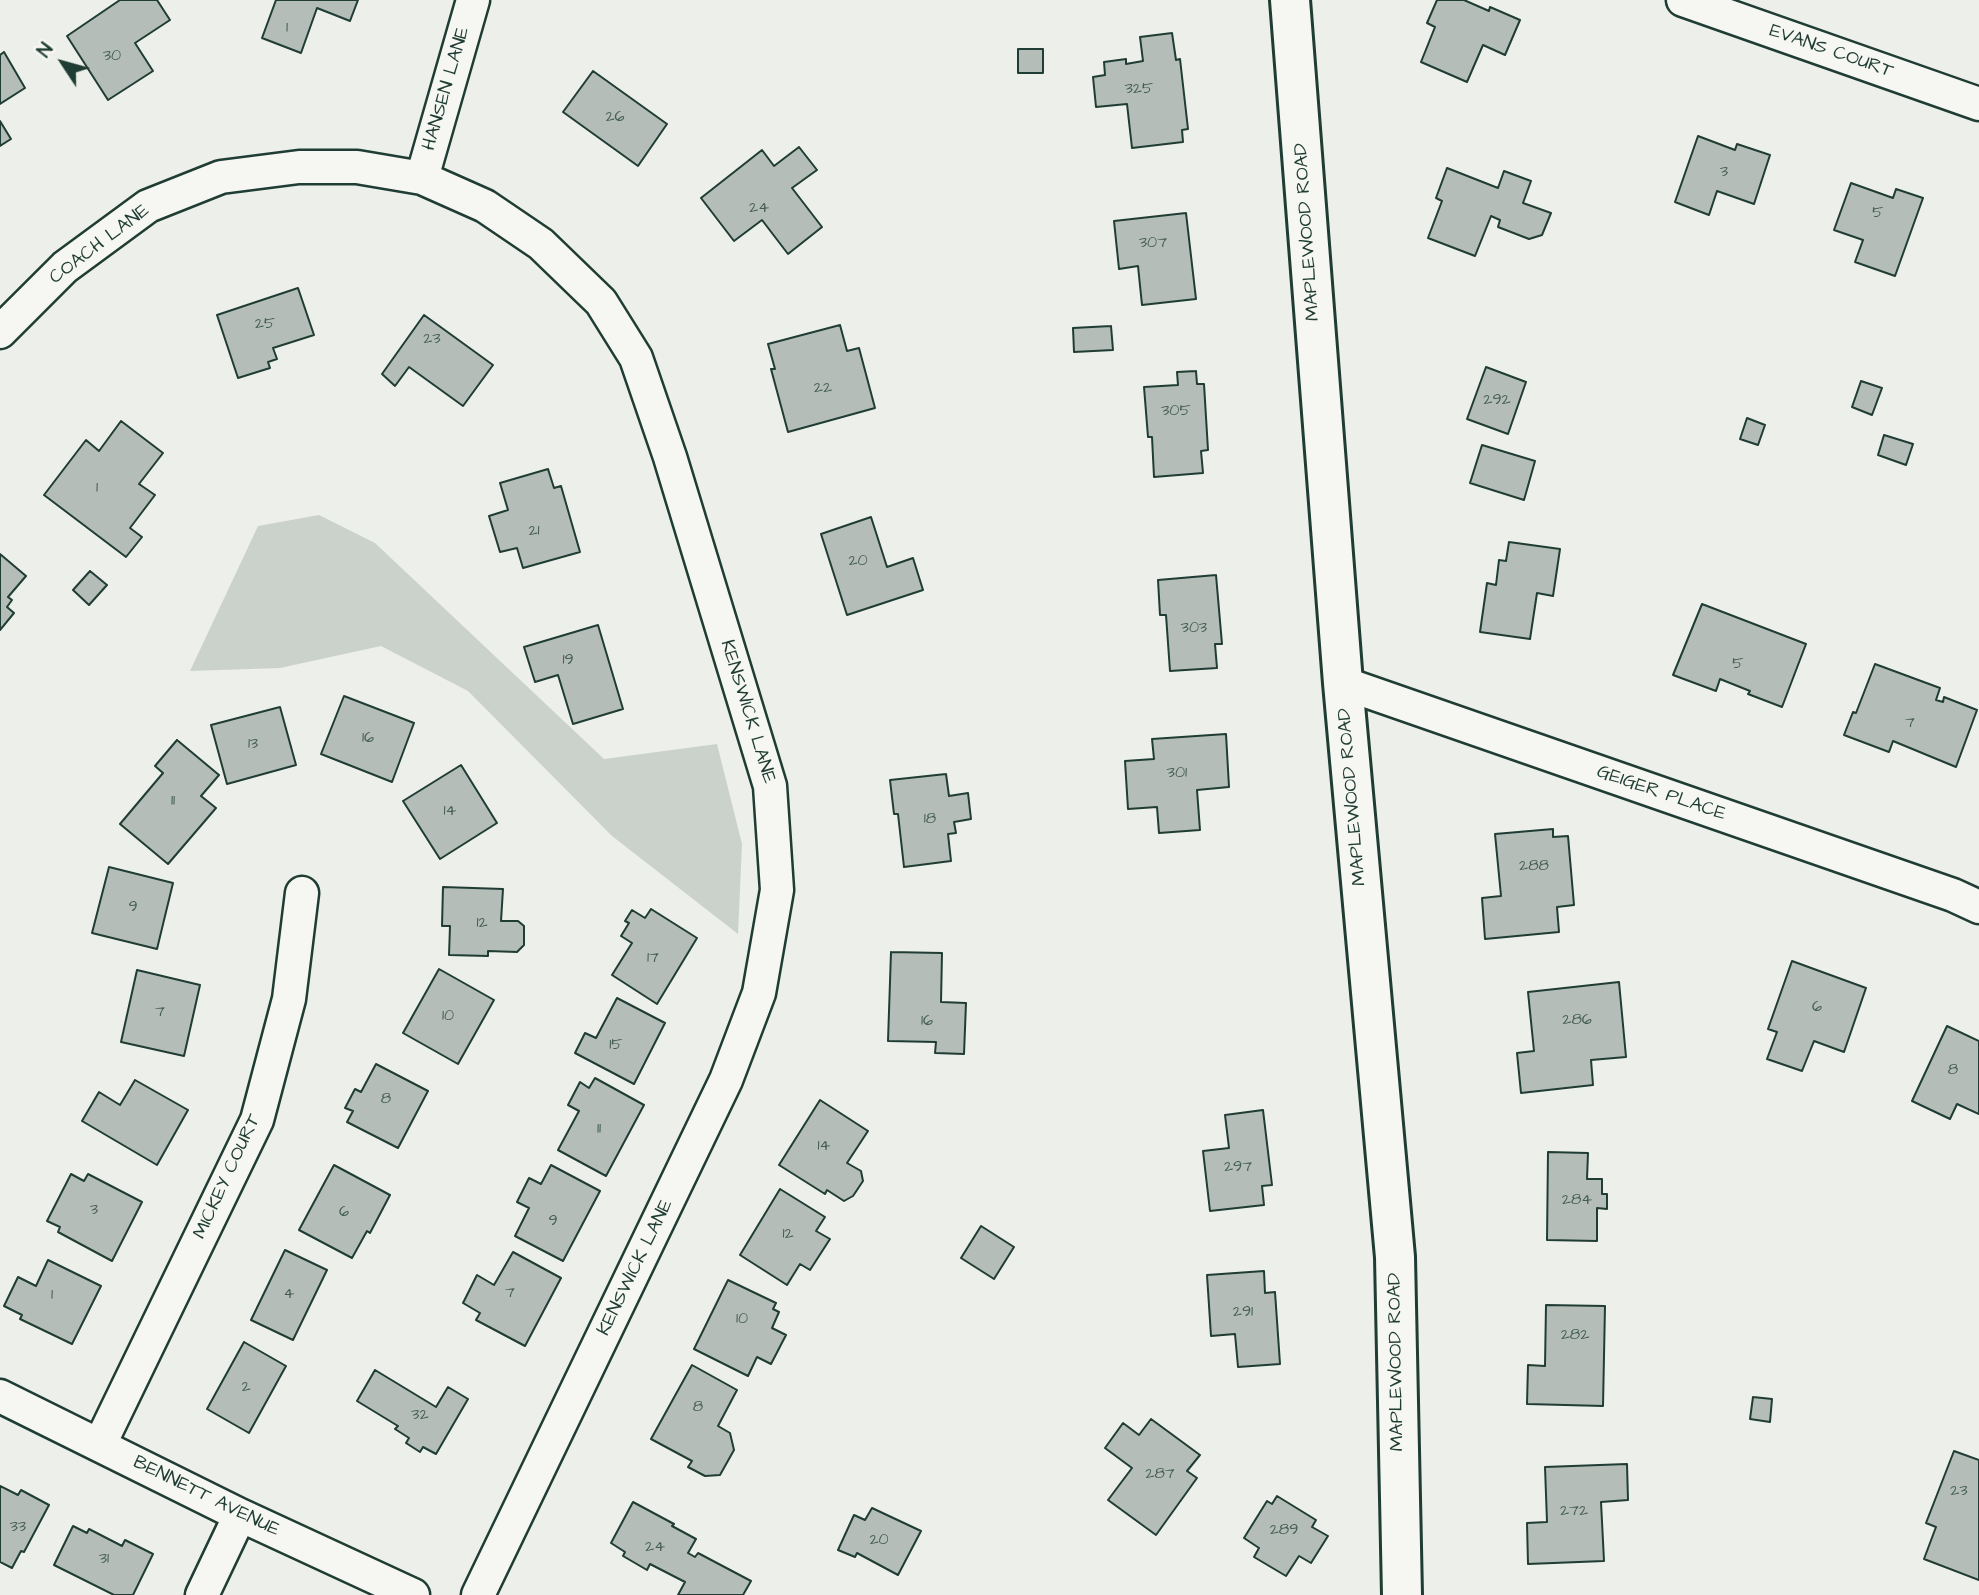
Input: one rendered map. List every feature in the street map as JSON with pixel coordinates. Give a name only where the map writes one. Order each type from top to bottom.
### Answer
[{"type":"street","name":"HANSEN LANE","points":[[422,178],[473,0]]},
{"type":"street","name":"MAPLEWOOD ROAD","points":[[1290,0],[1342,683],[1395,1257],[1402,1595]]},
{"type":"street","name":"EVANS COURT","points":[[1683,0],[1979,104]]},
{"type":"street","name":"COACH LANE","points":[[0,331],[65,267],[148,206],[221,177],[299,167],[357,167],[422,178]]},
{"type":"street","name":"KENSWICK LANE","points":[[422,178],[485,206],[541,244],[601,302],[636,358],[670,457],[770,786],[777,890],[759,993],[726,1080],[478,1595]]},
{"type":"street","name":"GEIGER PLACE","points":[[1342,683],[1953,895],[1979,907]]},
{"type":"street","name":"MICKEY COURT","points":[[100,1444],[257,1120],[289,999],[302,892]]},
{"type":"street","name":"BENNETT AVENUE","points":[[0,1396],[240,1516],[413,1595]]},
{"type":"street","points":[[202,1595],[240,1516]]},
{"type":"shaded area","points":[[319,515],[375,543],[604,759],[717,744],[742,844],[738,934],[612,836],[468,691],[381,646],[280,668],[190,671],[258,526]]},
{"type":"building","points":[[120,0],[157,0],[170,20],[135,43],[153,71],[108,100],[67,36]]},
{"type":"building","points":[[276,0],[358,0],[350,21],[317,8],[301,53],[262,38]]},
{"type":"building","points":[[1437,0],[1464,0],[1489,11],[1490,7],[1520,20],[1505,55],[1483,45],[1467,82],[1421,62],[1435,27],[1427,23]]},
{"type":"building","points":[[1172,33],[1176,60],[1180,59],[1188,129],[1182,130],[1183,142],[1132,148],[1127,104],[1096,107],[1093,77],[1105,75],[1104,62],[1126,59],[1126,64],[1143,61],[1140,37]]},
{"type":"building","points":[[1018,49],[1043,49],[1043,73],[1018,73]]},
{"type":"building","points":[[4,52],[25,88],[0,104],[0,55]]},
{"type":"building","points":[[593,71],[667,124],[638,166],[563,112]]},
{"type":"building","points":[[0,121],[11,139],[0,146]]},
{"type":"building","points":[[1698,136],[1735,150],[1737,144],[1770,155],[1754,204],[1717,191],[1709,215],[1675,202]]},
{"type":"building","points":[[799,147],[817,170],[792,188],[822,227],[788,254],[762,220],[734,241],[701,198],[762,150],[774,166]]},
{"type":"building","points":[[1447,168],[1498,188],[1504,171],[1531,181],[1523,203],[1551,213],[1542,235],[1529,239],[1498,227],[1500,220],[1491,216],[1475,256],[1428,238],[1442,201],[1436,198]]},
{"type":"building","points":[[1851,183],[1893,198],[1896,189],[1923,198],[1895,276],[1855,262],[1863,240],[1834,230]]},
{"type":"building","points":[[1186,213],[1196,299],[1142,305],[1138,266],[1119,269],[1114,221]]},
{"type":"building","points":[[298,288],[314,335],[273,348],[277,359],[268,362],[270,368],[238,378],[217,315]]},
{"type":"building","points":[[424,315],[493,365],[463,406],[409,367],[395,386],[382,374]]},
{"type":"building","points":[[840,325],[847,351],[859,348],[875,408],[788,432],[771,369],[775,369],[768,344]]},
{"type":"building","points":[[1111,326],[1113,350],[1074,352],[1073,328]]},
{"type":"building","points":[[1486,367],[1526,382],[1508,434],[1467,419]]},
{"type":"building","points":[[1196,371],[1197,384],[1204,384],[1208,450],[1201,451],[1203,473],[1154,477],[1152,437],[1148,437],[1144,387],[1178,385],[1177,372]]},
{"type":"building","points":[[1861,381],[1882,388],[1872,415],[1852,407]]},
{"type":"building","points":[[1747,418],[1765,425],[1758,445],[1740,439]]},
{"type":"building","points":[[121,421],[163,453],[139,484],[155,495],[130,528],[142,537],[126,557],[44,495],[86,440],[99,451]]},
{"type":"building","points":[[1884,435],[1913,444],[1906,465],[1878,455]]},
{"type":"building","points":[[1482,445],[1535,461],[1524,500],[1470,483]]},
{"type":"building","points":[[548,469],[554,488],[561,486],[580,552],[523,568],[517,548],[500,552],[489,516],[508,510],[500,483]]},
{"type":"building","points":[[871,517],[887,567],[913,558],[923,590],[847,615],[821,534]]},
{"type":"building","points":[[1509,542],[1560,549],[1553,596],[1537,593],[1530,639],[1480,632],[1487,583],[1496,585],[1499,560],[1506,561]]},
{"type":"building","points":[[0,554],[26,576],[8,597],[12,600],[7,607],[14,613],[0,630]]},
{"type":"building","points":[[90,571],[107,585],[89,605],[73,590]]},
{"type":"building","points":[[1216,575],[1222,644],[1215,644],[1217,668],[1170,671],[1166,615],[1160,615],[1158,580]]},
{"type":"building","points":[[1702,604],[1806,644],[1782,707],[1748,694],[1750,691],[1720,679],[1716,691],[1673,675]]},
{"type":"building","points":[[598,625],[623,709],[573,724],[558,675],[535,682],[524,647]]},
{"type":"building","points":[[1875,664],[1940,688],[1936,700],[1943,702],[1944,697],[1977,710],[1956,767],[1893,741],[1889,752],[1844,735],[1853,712],[1856,713]]},
{"type":"building","points":[[344,696],[414,723],[392,782],[321,754]]},
{"type":"building","points":[[280,707],[296,765],[227,784],[211,725]]},
{"type":"building","points":[[1226,734],[1229,787],[1197,790],[1200,830],[1159,833],[1157,807],[1128,809],[1125,761],[1154,759],[1152,739]]},
{"type":"building","points":[[177,740],[219,775],[201,796],[216,808],[168,864],[120,824],[163,773],[155,766]]},
{"type":"building","points":[[461,765],[497,823],[440,859],[403,801]]},
{"type":"building","points":[[946,774],[949,796],[968,793],[971,819],[954,822],[956,833],[948,834],[951,861],[904,867],[898,814],[894,814],[890,780]]},
{"type":"building","points":[[1553,829],[1553,837],[1568,836],[1574,905],[1557,907],[1559,932],[1485,939],[1482,898],[1501,896],[1495,834]]},
{"type":"building","points":[[109,867],[173,883],[157,949],[92,933]]},
{"type":"building","points":[[443,887],[503,889],[501,921],[518,921],[524,926],[524,945],[517,952],[488,951],[488,956],[449,955],[450,926],[442,926]]},
{"type":"building","points":[[651,909],[697,938],[657,1004],[612,975],[632,943],[621,936],[629,923],[625,921],[632,910],[645,918]]},
{"type":"building","points":[[891,952],[942,953],[941,1002],[966,1003],[964,1054],[935,1053],[936,1042],[888,1041]]},
{"type":"building","points":[[1792,961],[1866,988],[1844,1052],[1814,1041],[1802,1071],[1767,1059],[1777,1032],[1768,1029]]},
{"type":"building","points":[[439,969],[494,1000],[458,1064],[403,1033]]},
{"type":"building","points":[[137,970],[200,985],[184,1056],[121,1042]]},
{"type":"building","points":[[1619,982],[1626,1057],[1591,1060],[1593,1085],[1521,1093],[1517,1053],[1534,1051],[1528,992]]},
{"type":"building","points":[[617,998],[665,1023],[634,1084],[575,1053],[585,1033],[596,1038]]},
{"type":"building","points":[[1947,1026],[1979,1041],[1979,1114],[1957,1104],[1950,1119],[1912,1101]]},
{"type":"building","points":[[376,1064],[428,1091],[398,1148],[347,1122],[353,1111],[345,1108],[355,1089],[361,1092]]},
{"type":"building","points":[[595,1078],[644,1105],[606,1176],[558,1150],[579,1111],[568,1105],[580,1082],[589,1088]]},
{"type":"building","points":[[135,1080],[188,1110],[157,1165],[82,1121],[99,1092],[120,1105]]},
{"type":"building","points":[[820,1100],[868,1131],[847,1163],[861,1171],[863,1181],[853,1196],[844,1201],[827,1190],[825,1194],[779,1165]]},
{"type":"building","points":[[1263,1110],[1272,1185],[1262,1186],[1264,1205],[1210,1211],[1203,1151],[1229,1148],[1225,1115]]},
{"type":"building","points":[[1548,1152],[1588,1153],[1587,1179],[1602,1179],[1602,1194],[1607,1194],[1607,1209],[1597,1208],[1597,1241],[1547,1240]]},
{"type":"building","points":[[334,1165],[390,1195],[370,1233],[367,1231],[352,1258],[299,1230]]},
{"type":"building","points":[[551,1165],[600,1191],[563,1261],[515,1236],[529,1208],[517,1202],[529,1178],[541,1184]]},
{"type":"building","points":[[71,1174],[84,1181],[88,1174],[142,1202],[112,1261],[58,1232],[60,1227],[47,1221]]},
{"type":"building","points":[[780,1189],[825,1217],[816,1231],[830,1239],[810,1270],[800,1264],[787,1285],[740,1255]]},
{"type":"building","points":[[981,1226],[1014,1247],[994,1279],[961,1258]]},
{"type":"building","points":[[285,1250],[327,1270],[293,1340],[251,1320]]},
{"type":"building","points":[[513,1252],[561,1278],[525,1346],[476,1320],[480,1313],[463,1303],[477,1275],[494,1285]]},
{"type":"building","points":[[48,1260],[101,1286],[72,1344],[20,1319],[22,1315],[4,1306],[18,1277],[36,1286]]},
{"type":"building","points":[[1264,1271],[1265,1293],[1275,1292],[1280,1364],[1238,1367],[1235,1334],[1211,1336],[1207,1275]]},
{"type":"building","points":[[728,1280],[776,1303],[773,1309],[779,1312],[772,1328],[786,1335],[771,1364],[757,1357],[748,1376],[694,1349]]},
{"type":"building","points":[[1546,1305],[1605,1306],[1603,1406],[1527,1404],[1528,1365],[1545,1366]]},
{"type":"building","points":[[244,1342],[286,1366],[249,1433],[207,1409]]},
{"type":"building","points":[[692,1365],[737,1390],[718,1426],[730,1433],[734,1450],[720,1475],[705,1476],[688,1467],[692,1461],[651,1439]]},
{"type":"building","points":[[375,1370],[436,1407],[448,1387],[468,1399],[436,1454],[423,1447],[420,1452],[406,1443],[409,1438],[395,1429],[398,1426],[357,1401]]},
{"type":"building","points":[[1753,1397],[1772,1399],[1770,1422],[1750,1419]]},
{"type":"building","points":[[1151,1419],[1200,1455],[1187,1471],[1197,1478],[1156,1535],[1108,1500],[1132,1468],[1105,1448],[1123,1423],[1139,1435]]},
{"type":"building","points":[[1954,1451],[1979,1460],[1979,1580],[1924,1559],[1936,1527],[1926,1523]]},
{"type":"building","points":[[1627,1464],[1628,1500],[1601,1502],[1604,1561],[1528,1564],[1527,1523],[1547,1522],[1545,1467]]},
{"type":"building","points":[[0,1486],[18,1495],[21,1490],[49,1505],[24,1552],[21,1551],[12,1568],[0,1562]]},
{"type":"building","points":[[1277,1496],[1316,1520],[1312,1527],[1328,1536],[1311,1563],[1299,1556],[1286,1576],[1254,1557],[1259,1548],[1244,1538],[1267,1501],[1272,1504]]},
{"type":"building","points":[[633,1502],[696,1539],[688,1553],[695,1557],[698,1553],[751,1581],[743,1595],[678,1595],[685,1582],[650,1564],[647,1570],[623,1556],[625,1552],[611,1543]]},
{"type":"building","points":[[872,1508],[921,1531],[898,1575],[857,1553],[855,1557],[838,1550],[854,1515],[865,1520]]},
{"type":"building","points":[[73,1526],[87,1533],[89,1529],[122,1546],[125,1540],[153,1554],[133,1595],[114,1595],[54,1565]]}]
